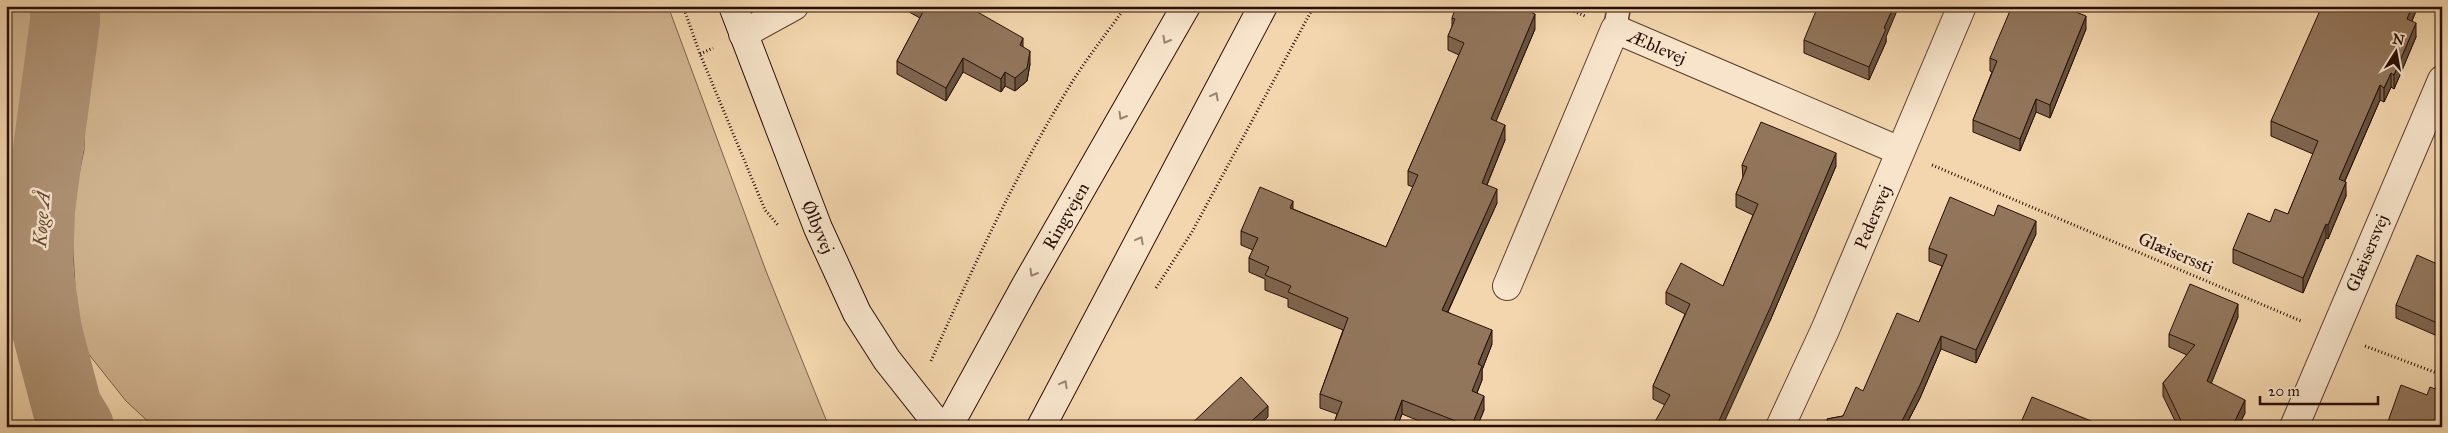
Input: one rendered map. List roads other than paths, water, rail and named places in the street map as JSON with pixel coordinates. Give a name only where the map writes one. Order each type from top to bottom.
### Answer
[{"type":"street","name":"Ølbyvej","points":[[733,6],[818,228],[857,313],[887,360],[940,427]]},
{"type":"street","points":[[743,34],[794,6]]},
{"type":"street","name":"Ringvejen","points":[[948,427],[1035,268],[1186,6]]},
{"type":"street","points":[[1041,427],[1263,6]]},
{"type":"street","name":"Pedersvej","points":[[1780,427],[1825,330],[1962,6]]},
{"type":"street","name":"Æblevej","points":[[1507,286],[1617,18],[1900,152]]},
{"type":"street","name":"Glæisersvej","points":[[2294,427],[2442,80]]},
{"type":"waterway","name":"Køge Å","points":[[65,6],[65,21],[40,210],[38,269],[47,331],[67,407],[79,427]]}]
